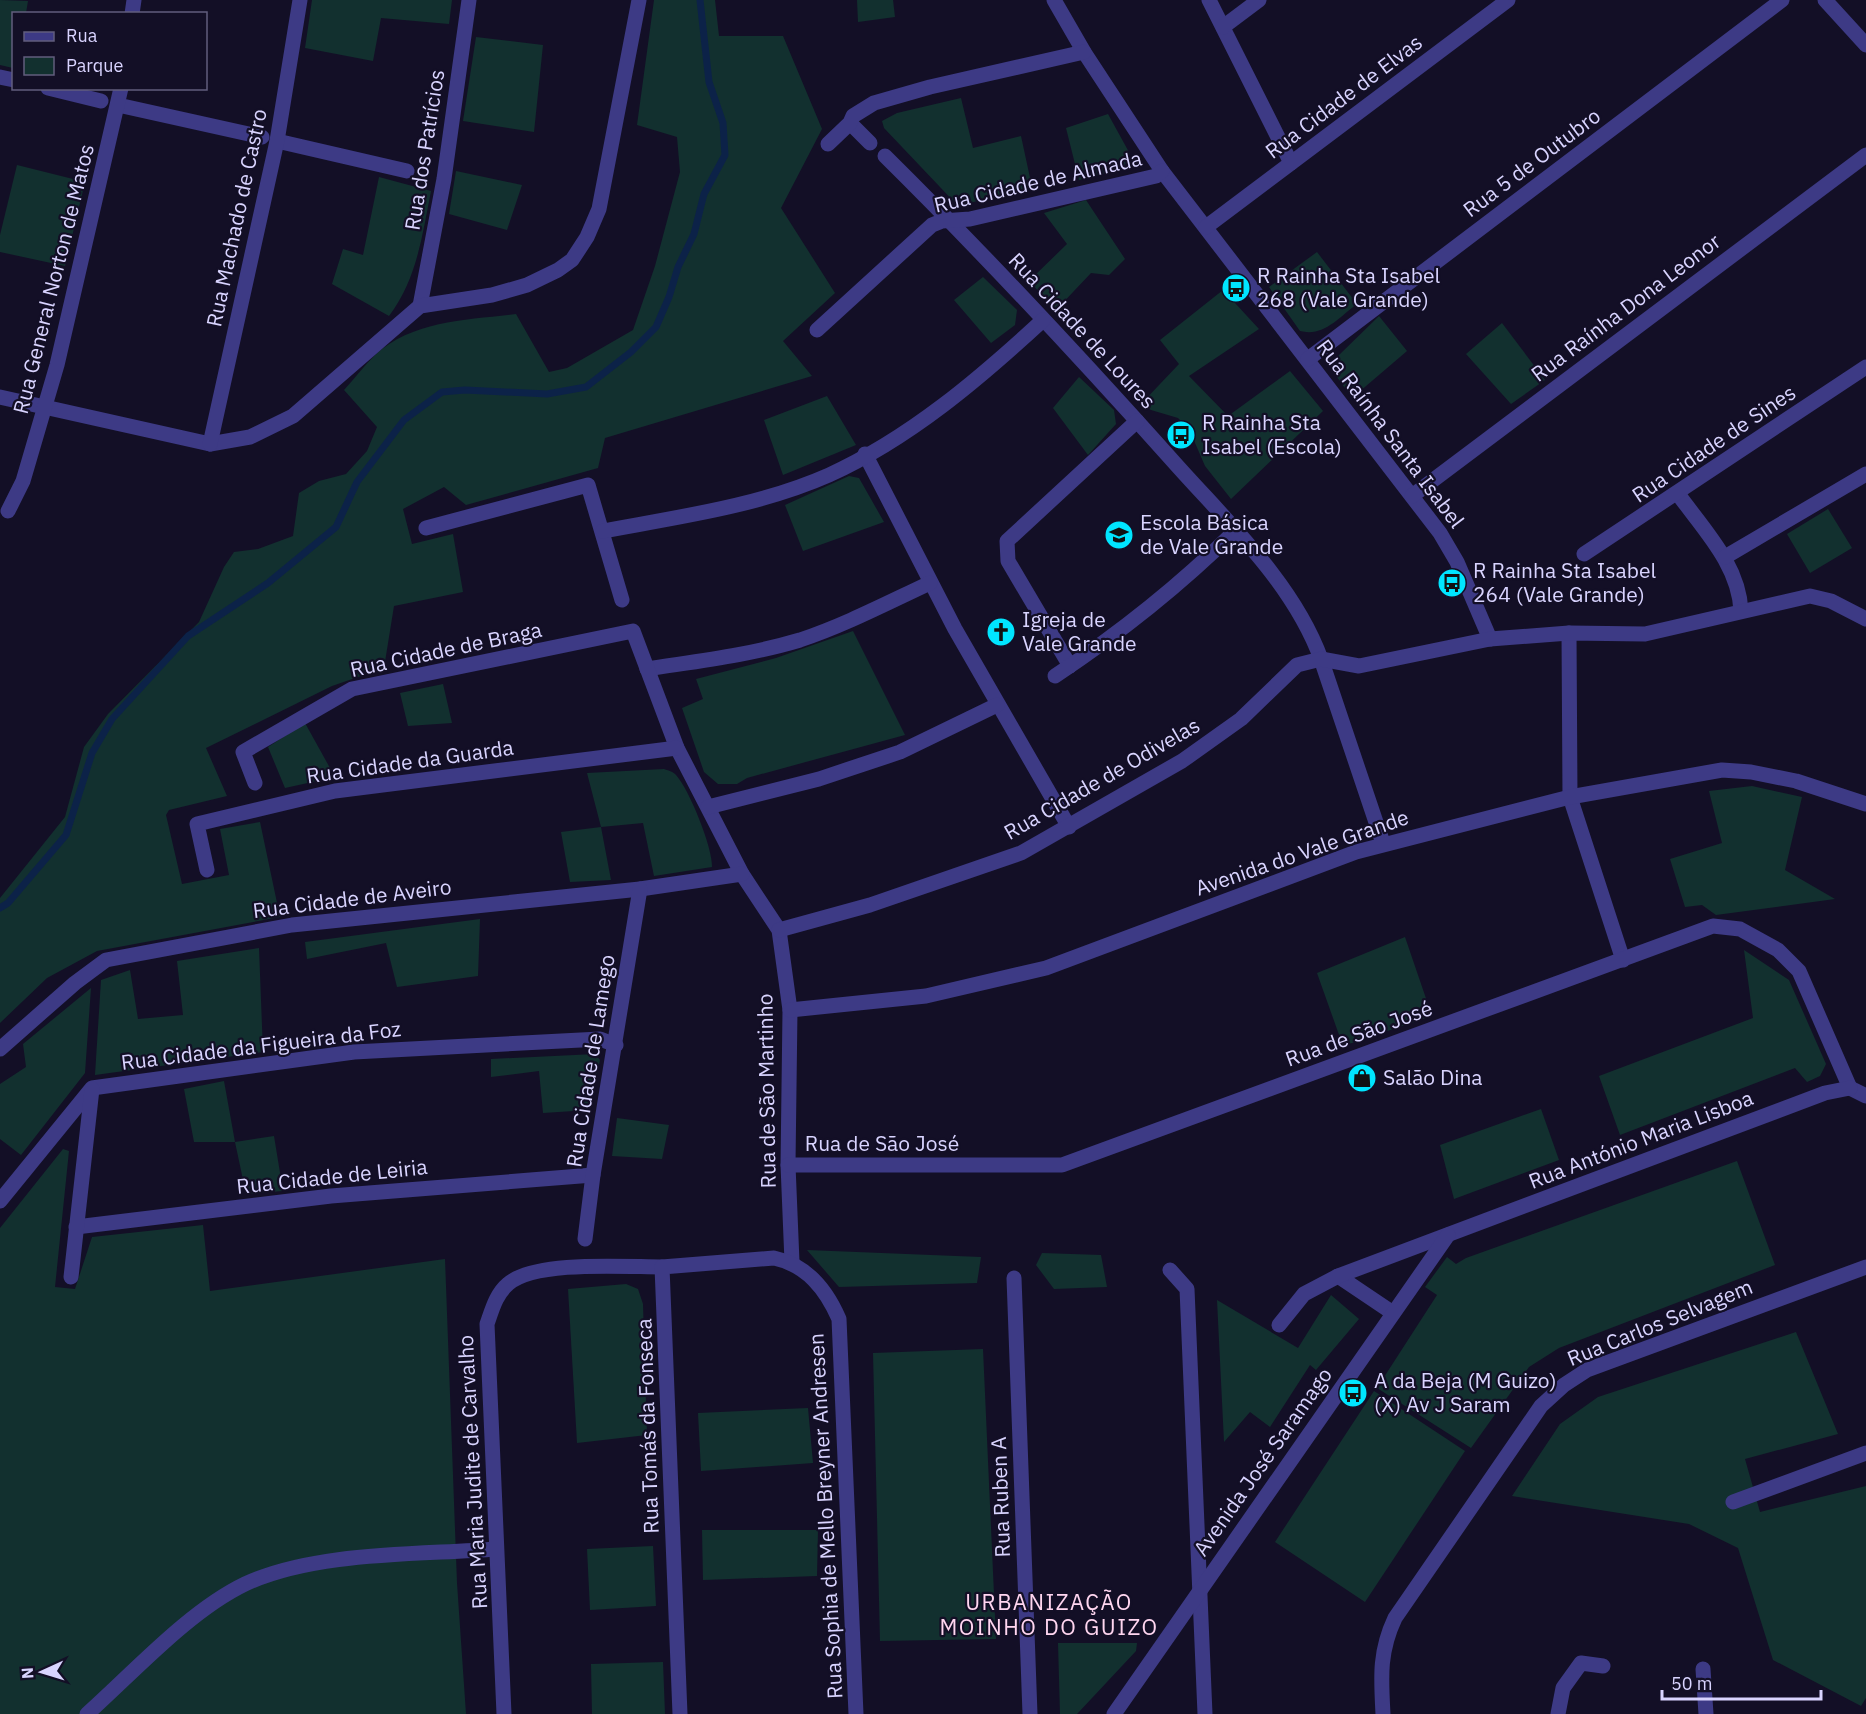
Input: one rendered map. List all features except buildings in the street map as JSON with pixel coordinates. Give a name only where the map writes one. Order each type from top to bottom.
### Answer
[{"type":"street","name":"Rua Machado de Castro","points":[[210,444],[277,141],[300,0]]},
{"type":"street","name":"Rua dos Patrícios","points":[[420,306],[444,179],[469,0]]},
{"type":"street","points":[[0,397],[210,444],[250,437],[293,416],[420,306],[492,295],[526,285],[558,270],[572,260],[587,237],[599,209],[639,0]]},
{"type":"street","name":"Rua Raínha Santa Isabel","points":[[1054,0],[1084,52],[1162,171],[1412,496],[1457,562],[1490,639]]},
{"type":"street","points":[[1209,0],[1291,163]]},
{"type":"street","points":[[1222,27],[1259,0]]},
{"type":"street","name":"Rua Cidade de Elvas","points":[[1206,227],[1508,0]]},
{"type":"street","name":"Rua 5 de Outubro","points":[[1308,359],[1782,0]]},
{"type":"street","points":[[1825,0],[1866,45]]},
{"type":"street","points":[[828,144],[862,109],[888,99],[1084,52]]},
{"type":"street","points":[[56,90],[101,101]]},
{"type":"street","name":"Rua General Norton de Matos","points":[[8,511],[22,481],[44,408],[121,90]]},
{"type":"street","points":[[118,105],[262,137]]},
{"type":"street","points":[[850,123],[870,143]]},
{"type":"street","points":[[277,141],[407,171]]},
{"type":"street","name":"Rua Raínha Dona Leonor","points":[[1412,496],[1866,154]]},
{"type":"street","name":"Rua Cidade de Loures","points":[[885,156],[950,220],[1137,421],[1235,531],[1299,612],[1312,634],[1383,843]]},
{"type":"street","name":"Rua Cidade de Almada","points":[[817,330],[932,225],[950,220],[970,219],[1156,176],[1162,171]]},
{"type":"street","points":[[603,531],[709,511],[762,497],[829,475],[912,428],[988,371],[1043,320]]},
{"type":"street","name":"Rua Cidade de Sines","points":[[1584,554],[1678,494],[1866,367]]},
{"type":"street","points":[[1070,666],[1008,561],[1007,541],[1137,421]]},
{"type":"street","points":[[865,454],[930,583],[997,705],[1069,827]]},
{"type":"street","points":[[1725,557],[1866,474]]},
{"type":"street","points":[[426,528],[588,485],[622,600]]},
{"type":"street","points":[[1678,494],[1725,557],[1741,592],[1741,611]]},
{"type":"street","points":[[1054,676],[1159,602],[1235,531]]},
{"type":"street","points":[[647,669],[745,654],[801,639],[831,628],[930,583]]},
{"type":"street","points":[[1321,659],[1359,666],[1490,639],[1569,633],[1645,634],[1810,596],[1831,601],[1866,619]]},
{"type":"street","name":"Rua de São Martinho","points":[[633,631],[678,748],[742,874],[779,930],[790,1010],[788,1165],[792,1262]]},
{"type":"street","name":"Rua Cidade de Braga","points":[[255,783],[243,752],[352,690],[633,631]]},
{"type":"street","points":[[1569,633],[1570,797],[1623,960]]},
{"type":"street","name":"Rua Cidade de Odivelas","points":[[779,930],[870,905],[1001,861],[1038,845],[1182,761],[1241,718],[1297,664],[1321,659]]},
{"type":"street","points":[[708,807],[819,779],[900,752],[997,705]]},
{"type":"street","name":"Rua Cidade da Guarda","points":[[207,870],[197,824],[335,791],[678,748]]},
{"type":"street","name":"Avenida do Vale Grande","points":[[790,1010],[926,996],[1046,968],[1383,843],[1570,797],[1722,770],[1751,771],[1796,781],[1866,804]]},
{"type":"street","name":"Rua Cidade de Aveiro","points":[[0,1049],[75,983],[106,960],[292,925],[640,890],[742,874]]},
{"type":"street","name":"Rua Cidade de Lamego","points":[[585,1239],[593,1175],[640,890]]},
{"type":"street","name":"Rua de São José","points":[[788,1165],[1062,1165],[1713,926],[1740,929],[1778,950],[1799,971],[1850,1088]]},
{"type":"street","name":"Rua Cidade da Figueira da Foz","points":[[92,1088],[354,1052],[600,1039],[616,1045]]},
{"type":"street","points":[[0,1201],[92,1088]]},
{"type":"street","points":[[71,1277],[92,1088]]},
{"type":"street","points":[[1850,1088],[1866,1096]]},
{"type":"street","name":"Rua António Maria Lisboa","points":[[1279,1325],[1304,1294],[1338,1276],[1825,1093],[1850,1088]]},
{"type":"street","name":"Rua Cidade de Leiria","points":[[76,1227],[331,1196],[593,1175]]},
{"type":"street","name":"Avenida José Saramago","points":[[1114,1714],[1448,1235]]},
{"type":"street","points":[[662,1267],[774,1258],[792,1262]]},
{"type":"street","name":"Rua Sophia de Mello Breyner Andresen","points":[[792,1262],[816,1281],[830,1297],[838,1319],[856,1714]]},
{"type":"street","name":"Rua Maria Judite de Carvalho","points":[[504,1714],[487,1324],[496,1299],[509,1283],[533,1271],[582,1267],[662,1267]]},
{"type":"street","name":"Rua Tomás da Fonseca","points":[[662,1267],[680,1714]]},
{"type":"street","name":"Rua Carlos Selvagem","points":[[1383,1714],[1381,1668],[1384,1641],[1395,1618],[1541,1406],[1564,1384],[1587,1370],[1866,1268]]},
{"type":"street","points":[[1170,1270],[1187,1289],[1204,1714]]},
{"type":"street","points":[[1338,1276],[1394,1313]]},
{"type":"street","name":"Rua Ruben A","points":[[1014,1278],[1030,1714]]},
{"type":"street","points":[[1733,1502],[1866,1453]]},
{"type":"street","points":[[87,1714],[200,1613],[244,1585],[278,1571],[333,1561],[496,1549]]},
{"type":"street","points":[[1558,1714],[1563,1688],[1581,1663],[1603,1666]]},
{"type":"street","points":[[1704,1669],[1706,1714]]},
{"type":"green space","points":[[0,0],[28,1],[26,12],[12,12],[12,68],[0,65]]},
{"type":"green space","points":[[312,0],[452,0],[449,24],[381,18],[373,61],[305,48]]},
{"type":"green space","points":[[654,0],[715,0],[719,36],[783,36],[822,129],[781,208],[835,293],[783,341],[812,376],[605,438],[598,468],[466,505],[444,487],[403,509],[412,544],[453,534],[463,592],[394,606],[384,668],[332,686],[206,748],[227,796],[169,810],[166,815],[182,884],[229,875],[220,829],[260,822],[280,917],[97,951],[47,978],[0,1023],[0,898],[65,817],[84,747],[108,714],[199,622],[224,567],[234,552],[258,549],[293,536],[299,493],[319,481],[346,474],[367,451],[377,427],[344,390],[375,355],[390,343],[424,328],[460,320],[516,314],[549,372],[567,368],[633,330],[655,266],[680,172],[677,137],[637,125]]},
{"type":"green space","points":[[857,0],[893,0],[895,17],[858,22]]},
{"type":"green space","points":[[476,37],[543,45],[534,132],[463,121]]},
{"type":"green space","points":[[961,98],[973,148],[1021,136],[1032,187],[958,206],[884,128],[882,121],[897,113]]},
{"type":"green space","points":[[1108,114],[1130,154],[1123,169],[1079,180],[1066,128]]},
{"type":"green space","points":[[17,165],[85,182],[65,266],[0,252],[0,235]]},
{"type":"green space","points":[[456,171],[522,185],[507,230],[449,214]]},
{"type":"green space","points":[[379,177],[431,191],[412,272],[389,316],[332,284],[343,249],[363,255]]},
{"type":"green space","points":[[1086,200],[1125,259],[1109,275],[1091,273],[1056,310],[1029,281],[1067,244],[1044,213]]},
{"type":"green space","points":[[1317,252],[1357,304],[1324,329],[1300,331],[1269,287]]},
{"type":"green space","points":[[983,277],[1017,310],[1015,325],[991,343],[954,300]]},
{"type":"green space","points":[[1223,290],[1259,329],[1189,376],[1228,416],[1290,371],[1323,411],[1231,499],[1205,466],[1189,429],[1178,418],[1151,410],[1141,404],[1179,364],[1160,340]]},
{"type":"green space","points":[[1379,316],[1407,351],[1352,398],[1332,370],[1336,358]]},
{"type":"green space","points":[[1502,323],[1545,380],[1511,404],[1466,354]]},
{"type":"green space","points":[[1079,377],[1114,410],[1116,424],[1088,455],[1053,408]]},
{"type":"green space","points":[[827,396],[856,445],[783,475],[764,420]]},
{"type":"green space","points":[[849,476],[859,478],[884,522],[803,551],[785,505]]},
{"type":"green space","points":[[1828,509],[1852,548],[1810,573],[1787,534]]},
{"type":"green space","points":[[853,631],[905,735],[747,778],[737,784],[718,784],[704,772],[682,708],[703,699],[696,679],[776,658]]},
{"type":"green space","points":[[443,684],[452,723],[408,726],[400,693]]},
{"type":"green space","points":[[305,723],[335,777],[285,788],[268,747]]},
{"type":"green space","points":[[664,769],[675,774],[693,805],[709,847],[712,867],[654,876],[643,823],[601,827],[587,773]]},
{"type":"green space","points":[[1752,786],[1802,797],[1785,870],[1835,899],[1716,915],[1702,905],[1685,907],[1670,859],[1722,843],[1709,791]]},
{"type":"green space","points":[[601,827],[611,880],[570,882],[561,832]]},
{"type":"green space","points":[[480,919],[478,976],[397,987],[386,943],[307,959],[305,942]]},
{"type":"green space","points":[[1405,937],[1432,1016],[1343,1046],[1317,973]]},
{"type":"green space","points":[[259,948],[263,1052],[95,1075],[101,980],[130,970],[138,1019],[183,1015],[177,961]]},
{"type":"green space","points":[[1744,950],[1789,980],[1826,1064],[1820,1076],[1807,1082],[1795,1068],[1620,1135],[1599,1076],[1753,1018]]},
{"type":"green space","points":[[91,988],[85,1073],[21,1155],[0,1139],[0,1084],[26,1067],[23,1044]]},
{"type":"green space","points":[[595,1054],[600,1060],[589,1110],[543,1113],[539,1071],[491,1077],[491,1059]]},
{"type":"green space","points":[[224,1081],[235,1142],[194,1142],[184,1089]]},
{"type":"green space","points":[[1541,1109],[1559,1160],[1454,1199],[1440,1145]]},
{"type":"green space","points":[[617,1118],[669,1125],[662,1159],[612,1156]]},
{"type":"green space","points":[[274,1136],[283,1191],[246,1194],[235,1142]]},
{"type":"green space","points":[[63,1149],[69,1151],[55,1287],[75,1289],[92,1237],[203,1225],[210,1291],[445,1259],[457,1583],[466,1714],[0,1714],[0,1228]]},
{"type":"green space","points":[[1737,1161],[1775,1265],[1559,1348],[1529,1367],[1471,1448],[1377,1388],[1437,1295],[1425,1287],[1447,1257],[1456,1264],[1466,1258]]},
{"type":"green space","points":[[807,1250],[981,1257],[977,1283],[839,1287]]},
{"type":"green space","points":[[1042,1253],[1101,1255],[1107,1287],[1054,1289],[1036,1265]]},
{"type":"green space","points":[[626,1284],[638,1289],[643,1304],[647,1435],[577,1443],[568,1289]]},
{"type":"green space","points":[[1331,1295],[1359,1319],[1316,1370],[1310,1365],[1270,1427],[1250,1412],[1224,1442],[1217,1300],[1298,1348]]},
{"type":"green space","points":[[1796,1332],[1838,1434],[1745,1459],[1760,1512],[1866,1486],[1866,1698],[1861,1706],[1773,1660],[1738,1548],[1689,1524],[1512,1496],[1560,1424],[1598,1397]]},
{"type":"green space","points":[[983,1349],[996,1639],[880,1641],[873,1353]]},
{"type":"green space","points":[[1374,1391],[1465,1451],[1365,1602],[1275,1542]]},
{"type":"green space","points":[[808,1408],[813,1463],[701,1471],[698,1413]]},
{"type":"green space","points":[[702,1530],[818,1530],[817,1576],[703,1580]]},
{"type":"green space","points":[[653,1546],[656,1606],[590,1610],[587,1549]]},
{"type":"green space","points":[[1058,1643],[1137,1643],[1136,1651],[1077,1714],[1060,1714]]},
{"type":"green space","points":[[663,1662],[665,1714],[592,1714],[591,1664]]},
{"type":"waterway","points":[[0,908],[8,903],[66,835],[92,753],[112,719],[188,636],[268,583],[336,527],[357,482],[404,420],[442,392],[465,390],[547,394],[586,387],[631,352],[656,327],[669,297],[678,267],[694,234],[704,194],[725,155],[723,123],[709,82],[700,0]]},
{"type":"place","name":"R Rainha Sta Isabel 268 (Vale Grande)","points":[[1236,288]]},
{"type":"place","name":"R Rainha Sta Isabel (Escola)","points":[[1181,435]]},
{"type":"place","name":"Escola Básica de Vale Grande","points":[[1119,535]]},
{"type":"place","name":"R Rainha Sta Isabel 264 (Vale Grande)","points":[[1452,583]]},
{"type":"place","name":"Igreja de Vale Grande","points":[[1001,632]]},
{"type":"place","name":"Salão Dina","points":[[1362,1078]]},
{"type":"place","name":"A da Beja (M Guizo) (X) Av J Saram","points":[[1353,1393]]},
{"type":"district","name":"URBANIZAÇÃO MOINHO DO GUIZO","points":[[1049,1614]]}]
